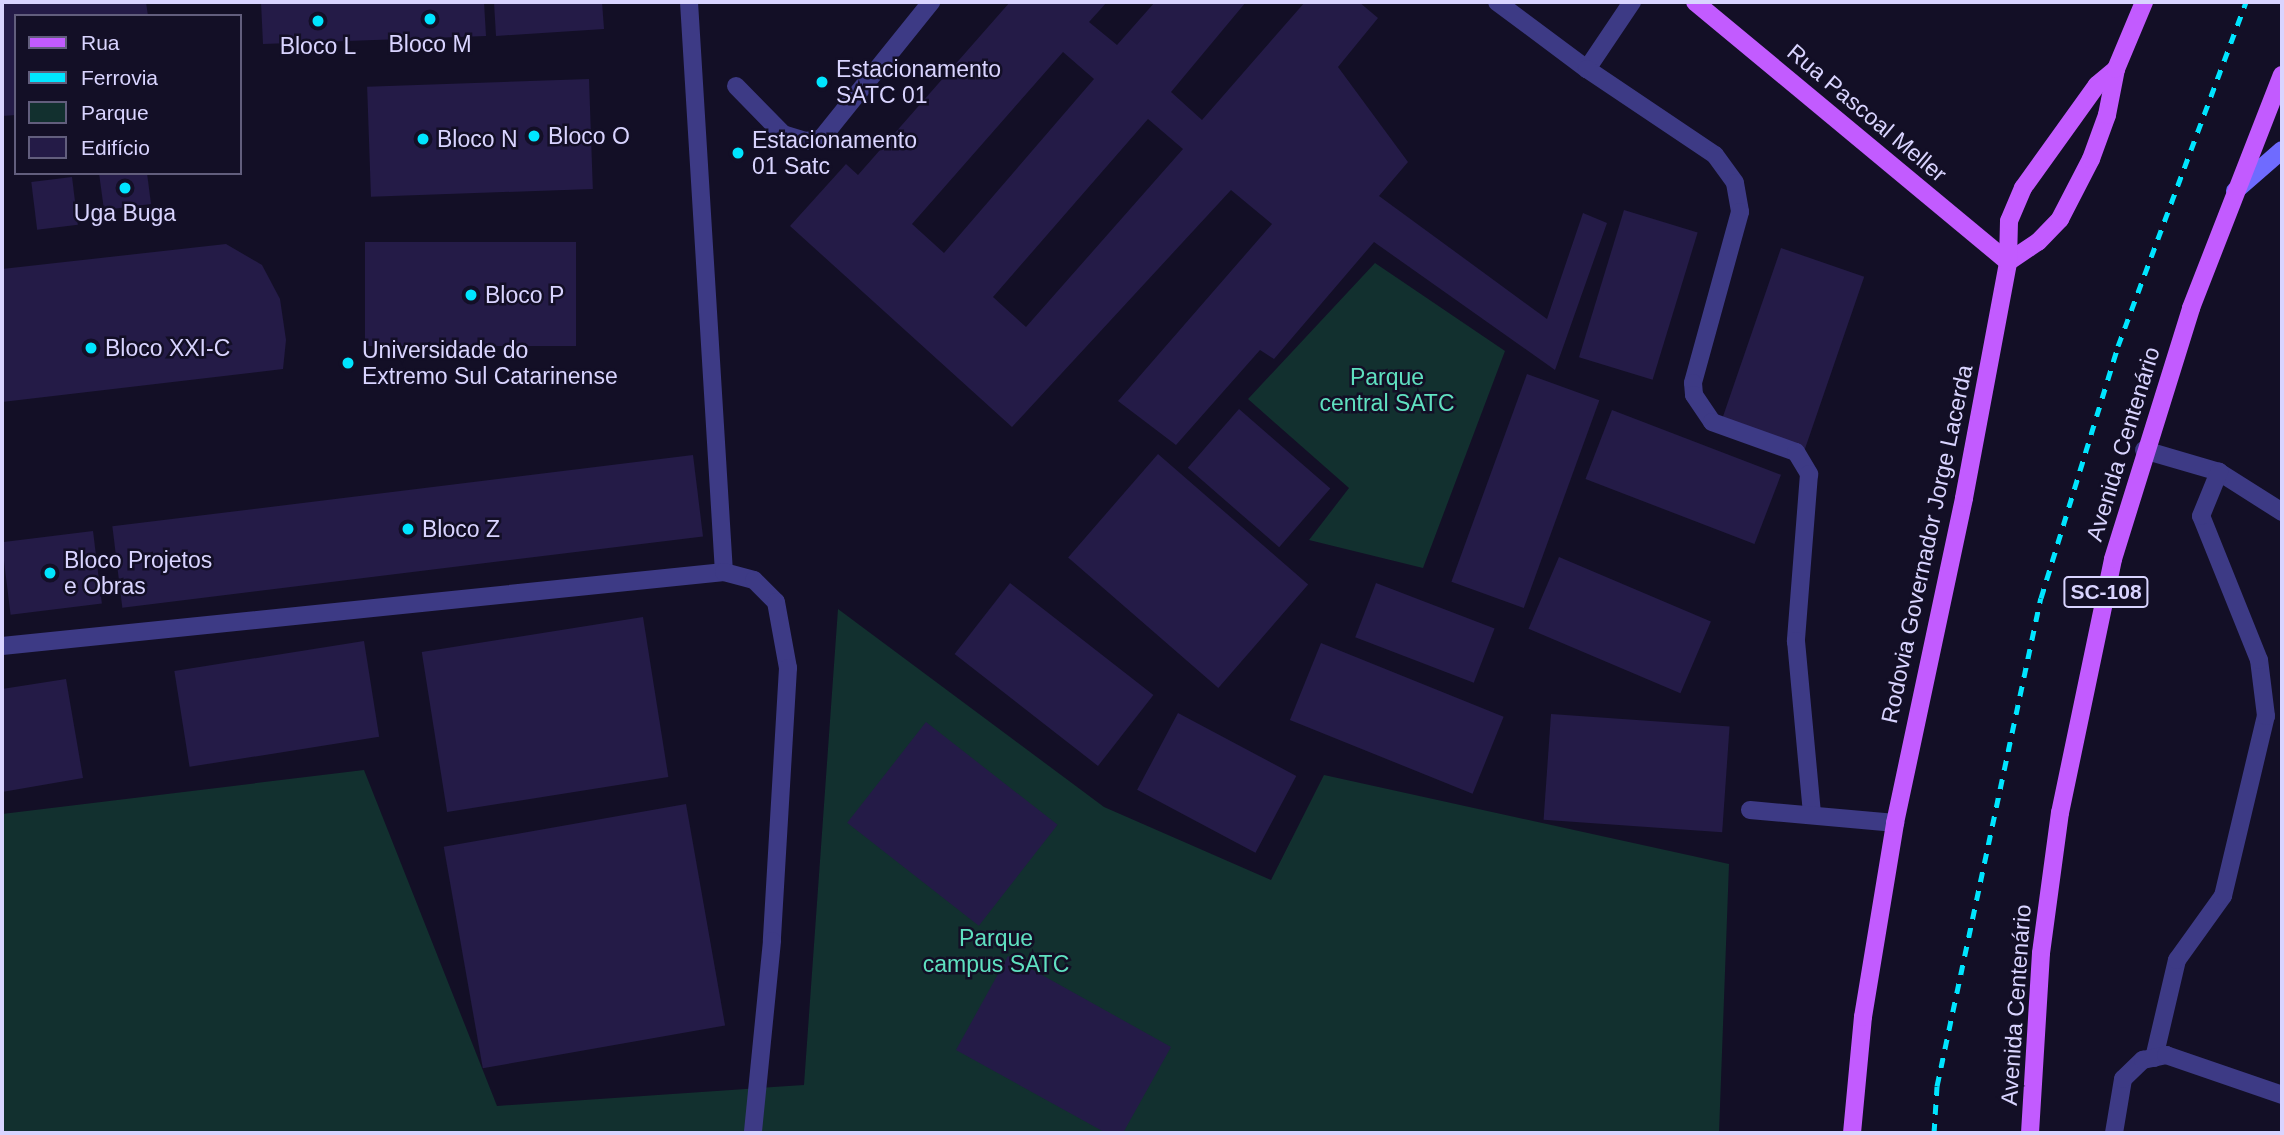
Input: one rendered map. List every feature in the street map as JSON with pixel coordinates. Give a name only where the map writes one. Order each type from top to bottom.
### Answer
[{"type":"main road","name":"Rua Pascoal Meller","points":[[1695,2],[2008,262]]},
{"type":"main road","name":"Rodovia Governador Jorge Lacerda","points":[[1852,1133],[1854,1091],[1895,823],[1964,498],[2008,262],[2009,221],[2023,188],[2097,85],[2116,69],[2144,2]]},
{"type":"main road","points":[[2008,262],[2038,242],[2060,219],[2091,159],[2107,115],[2116,69]]},
{"type":"main road","name":"Avenida Centenário","points":[[2031,1133],[2041,953],[2060,813],[2101,614],[2144,450],[2232,194],[2282,75]]},
{"type":"street","points":[[689,2],[724,572]]},
{"type":"street","points":[[736,86],[783,134],[806,141],[821,139],[931,2]]},
{"type":"street","points":[[1497,2],[1587,69],[1715,155],[1735,183],[1740,212],[1693,383],[1694,395],[1712,422],[1796,452],[1809,474],[1796,641],[1812,814]]},
{"type":"street","points":[[1587,69],[1632,2]]},
{"type":"street","points":[[2232,194],[2282,150]]},
{"type":"street","points":[[2144,450],[2219,472],[2282,512]]},
{"type":"street","points":[[2154,1058],[2177,960],[2223,896],[2266,716],[2259,660],[2201,516],[2219,472]]},
{"type":"street","points":[[2,646],[724,572],[754,580],[776,602],[788,668],[772,941],[753,1133]]},
{"type":"street","points":[[1750,810],[1895,823]]},
{"type":"street","points":[[2114,1133],[2123,1079],[2143,1060],[2166,1055],[2209,1067],[2282,1095]]},
{"type":"green space","name":"Parque central SATC","points":[[1375,263],[1505,351],[1423,568],[1309,540],[1349,488],[1248,399]]},
{"type":"green space","name":"Parque campus SATC","points":[[838,609],[1104,807],[1271,880],[1324,775],[1729,864],[1719,1133],[2,1133],[2,814],[364,770],[497,1106],[804,1085]]},
{"type":"building","points":[[2,2],[146,2],[148,14],[14,14],[14,115],[2,116]]},
{"type":"building","points":[[261,2],[484,2],[486,36],[263,44]]},
{"type":"building","points":[[494,2],[602,2],[604,29],[496,36]]},
{"type":"building","points":[[1010,2],[1107,2],[1089,22],[1117,45],[1155,2],[1246,2],[1171,92],[1202,120],[1305,2],[1359,2],[1378,18],[1338,67],[1408,162],[1379,196],[1547,319],[1583,213],[1607,223],[1555,370],[1374,242],[1274,359],[1260,350],[1176,445],[1118,401],[1272,224],[1231,190],[1012,427],[790,226],[846,164],[858,175]],"holes":[[[1063,52],[1094,79],[944,253],[912,224]],[[1148,119],[1183,149],[1026,327],[993,297]]]},
{"type":"building","points":[[589,79],[593,189],[371,197],[367,87]]},
{"type":"building","name":"Uga Buga","points":[[99,175],[147,175],[151,204],[104,210]]},
{"type":"building","points":[[72,177],[78,225],[37,230],[31,182]]},
{"type":"building","points":[[1624,210],[1698,233],[1653,380],[1579,357]]},
{"type":"building","name":"Bloco P","points":[[365,242],[576,242],[576,346],[365,346]]},
{"type":"building","name":"Bloco XXI-C","points":[[226,244],[262,265],[280,299],[286,340],[283,369],[2,402],[2,269]]},
{"type":"building","points":[[1781,248],[1864,277],[1804,451],[1721,422]]},
{"type":"building","points":[[1527,374],[1599,400],[1524,608],[1451,582]]},
{"type":"building","points":[[1239,409],[1330,488],[1279,547],[1188,468]]},
{"type":"building","points":[[1612,410],[1781,475],[1754,544],[1585,479]]},
{"type":"building","points":[[1158,454],[1308,585],[1218,688],[1068,557]]},
{"type":"building","name":"Bloco Z","points":[[693,455],[703,536],[122,608],[112,526]]},
{"type":"building","name":"Bloco Projetos e Obras","points":[[93,531],[102,603],[11,615],[2,542]]},
{"type":"building","points":[[1559,557],[1711,621],[1680,693],[1529,629]]},
{"type":"building","points":[[1010,583],[1153,695],[1098,766],[955,654]]},
{"type":"building","points":[[1376,583],[1495,629],[1474,683],[1355,637]]},
{"type":"building","points":[[643,617],[668,777],[447,812],[422,652]]},
{"type":"building","points":[[364,641],[379,737],[190,767],[174,671]]},
{"type":"building","points":[[1321,643],[1504,717],[1473,794],[1290,720]]},
{"type":"building","points":[[66,679],[83,778],[2,792],[2,689]]},
{"type":"building","points":[[1178,713],[1296,776],[1255,853],[1137,790]]},
{"type":"building","points":[[1551,714],[1730,726],[1722,832],[1544,820]]},
{"type":"building","points":[[926,722],[1058,825],[979,926],[847,823]]},
{"type":"building","points":[[686,804],[725,1026],[483,1068],[444,847]]},
{"type":"building","points":[[1008,956],[1171,1047],[1123,1133],[1106,1133],[956,1050]]},
{"type":"railway","points":[[1934,1133],[1937,1086],[2041,598],[2118,346],[2246,2]]},
{"type":"place","name":"Bloco M","points":[[430,19]]},
{"type":"place","name":"Bloco L","points":[[318,21]]},
{"type":"place","name":"Estacionamento SATC 01","points":[[822,82]]},
{"type":"place","name":"Bloco O","points":[[534,136]]},
{"type":"place","name":"Bloco N","points":[[423,139]]},
{"type":"place","name":"Estacionamento 01 Satc","points":[[738,153]]},
{"type":"place","name":"Uga Buga","points":[[125,188]]},
{"type":"place","name":"Bloco P","points":[[471,295]]},
{"type":"place","name":"Bloco XXI-C","points":[[91,348]]},
{"type":"place","name":"Universidade do Extremo Sul Catarinense","points":[[348,363]]},
{"type":"place","name":"Bloco Z","points":[[408,529]]},
{"type":"place","name":"Bloco Projetos e Obras","points":[[50,573]]}]
